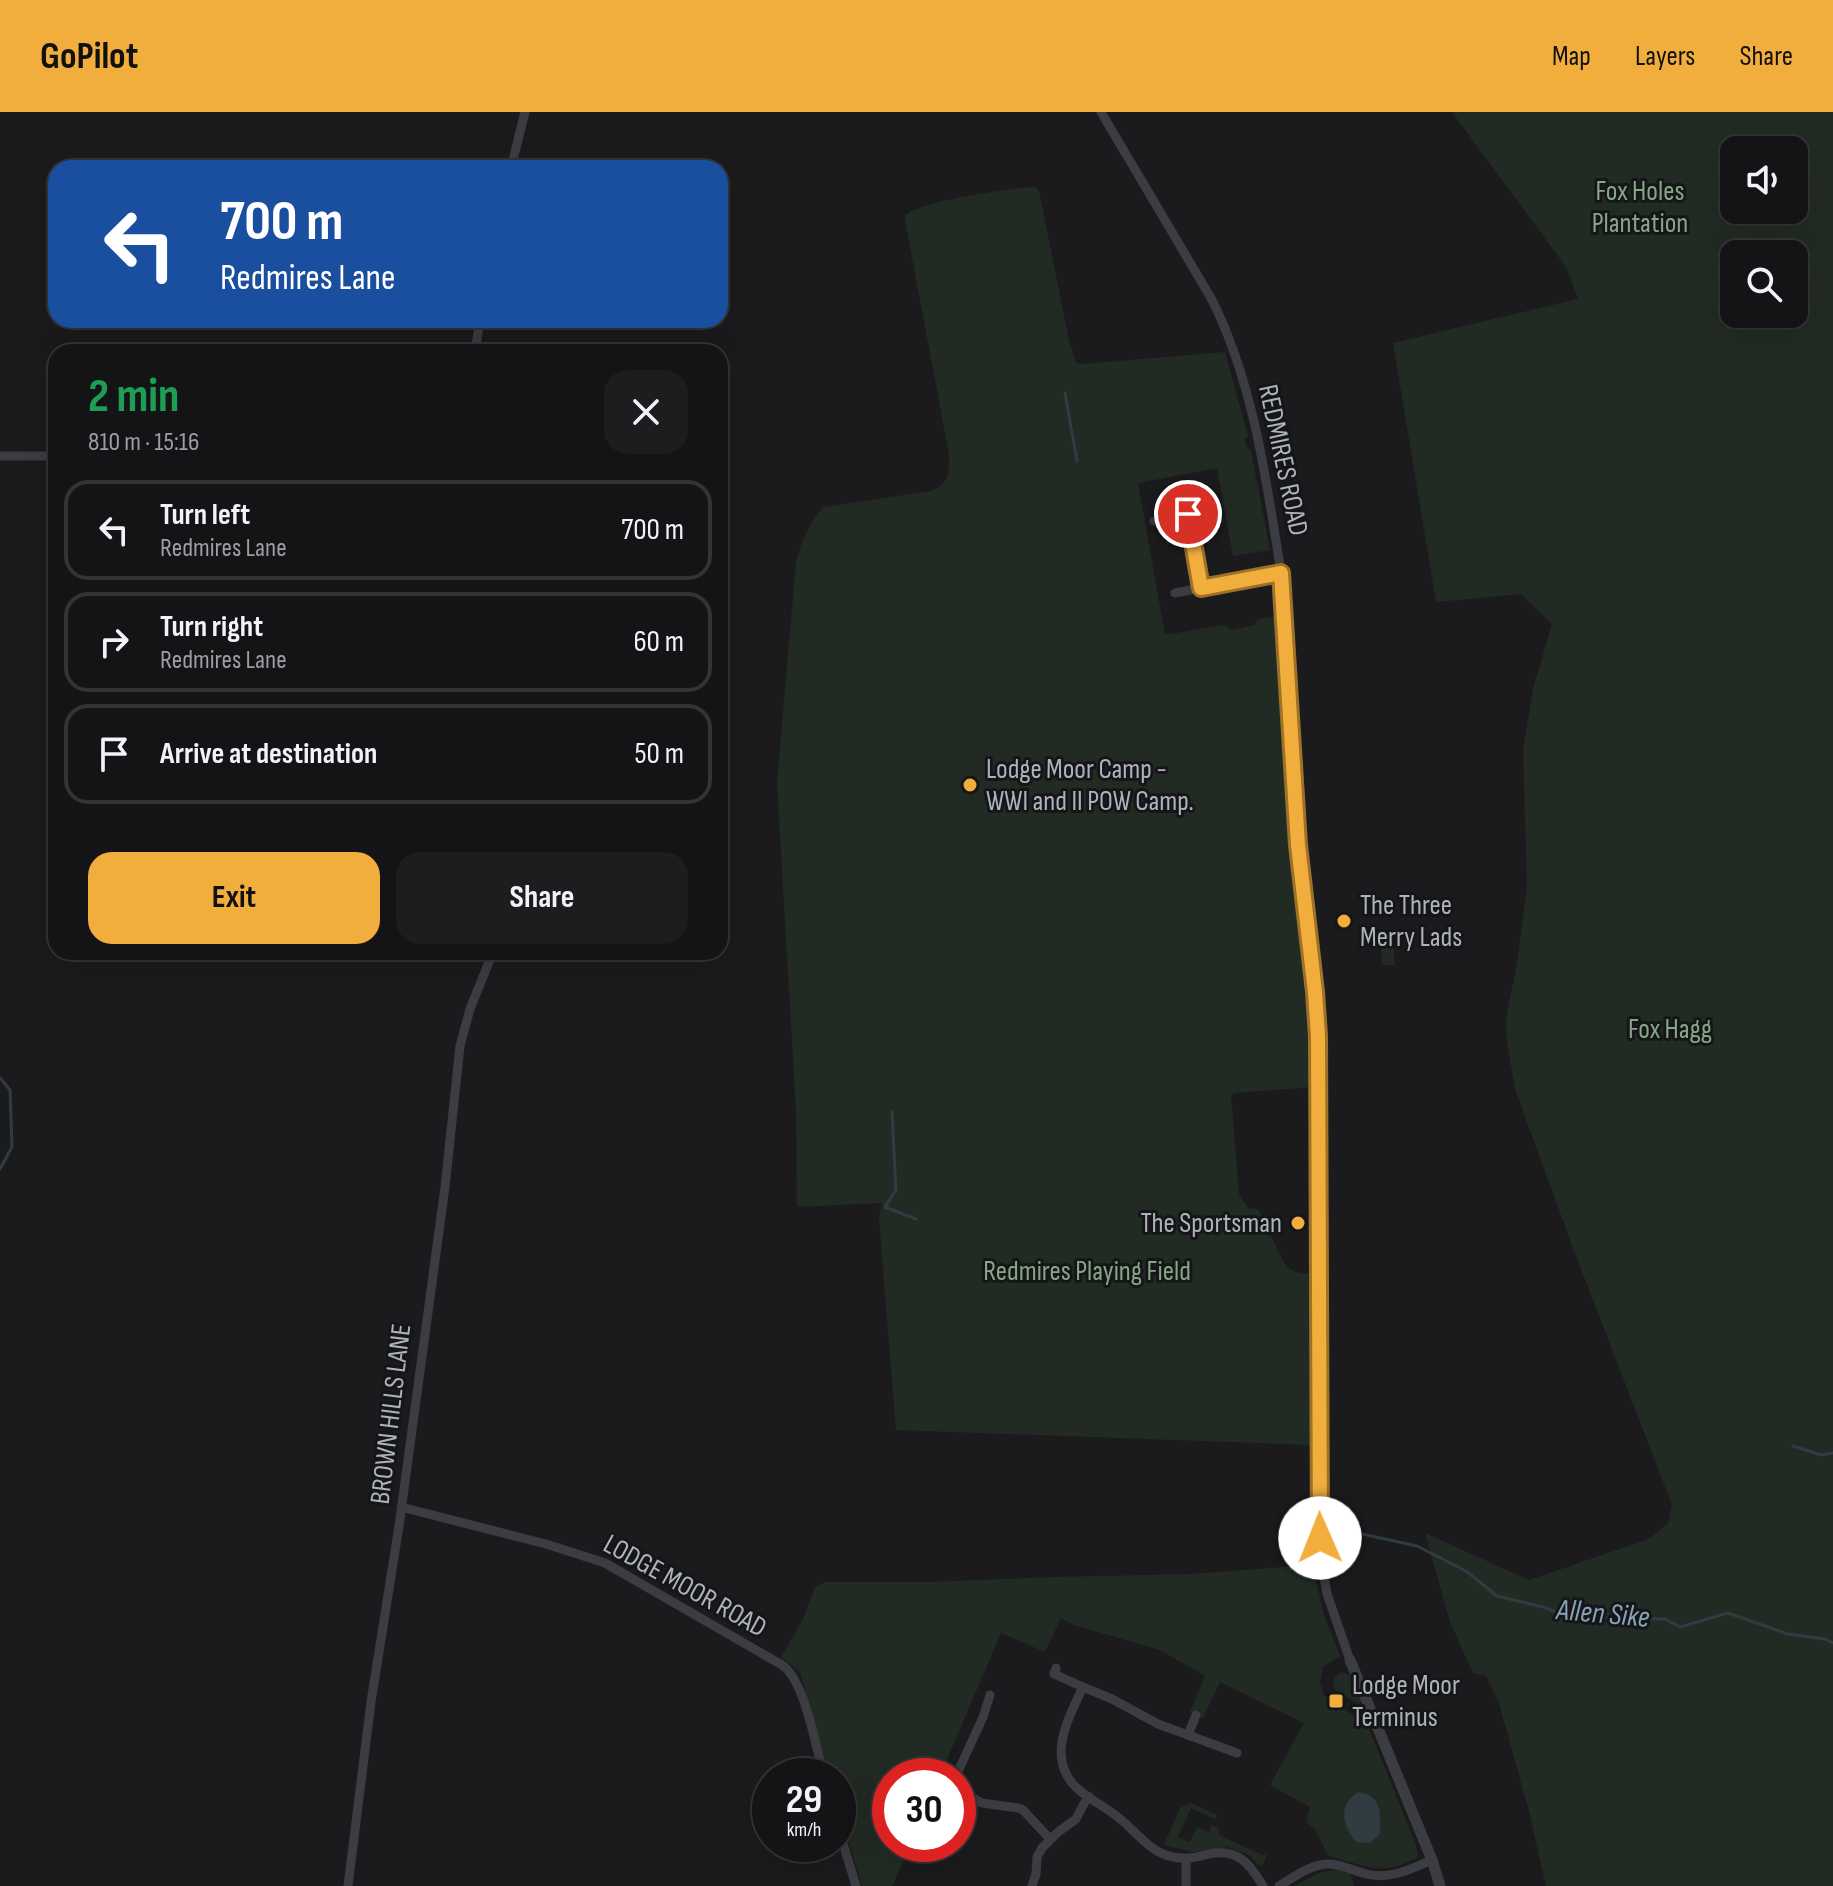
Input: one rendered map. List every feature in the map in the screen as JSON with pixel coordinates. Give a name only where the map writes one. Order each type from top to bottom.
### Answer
[{"type":"street","points":[[513,160],[525,112]]},
{"type":"street","name":"REDMIRES ROAD","points":[[1101,112],[1211,298],[1229,337],[1259,448],[1281,573],[1298,845],[1318,1025],[1321,1559],[1327,1594],[1350,1660],[1440,1886]]},
{"type":"street","points":[[0,456],[48,456]]},
{"type":"street","points":[[1154,521],[1218,509]]},
{"type":"street","points":[[1188,514],[1201,588]]},
{"type":"street","points":[[1175,593],[1281,573]]},
{"type":"street","name":"BROWN HILLS LANE","points":[[348,1886],[371,1702],[448,1163],[460,1046],[490,960]]},
{"type":"street","name":"LODGE MOOR ROAD","points":[[401,1507],[546,1544],[605,1563],[777,1661],[790,1671],[799,1688],[819,1758]]},
{"type":"street","points":[[1055,1671],[1147,1719],[1237,1753]]},
{"type":"street","points":[[1083,1687],[1060,1746],[1061,1761],[1076,1788],[1120,1819],[1153,1850],[1174,1858],[1222,1853],[1236,1857],[1254,1870],[1263,1886]]},
{"type":"street","points":[[964,1758],[990,1695]]},
{"type":"street","points":[[1188,1735],[1196,1715]]},
{"type":"street","points":[[1032,1886],[1037,1857],[1050,1839],[1076,1819],[1088,1796]]},
{"type":"street","points":[[976,1800],[1023,1810],[1050,1839]]},
{"type":"street","points":[[1186,1859],[1186,1886]]},
{"type":"street","points":[[1279,1886],[1319,1865],[1329,1864],[1379,1876],[1392,1875],[1432,1860]]},
{"type":"street","points":[[849,1862],[856,1886]]},
{"type":"green space","name":"Fox Hagg","points":[[1452,112],[1833,112],[1833,1886],[1546,1886],[1499,1703],[1486,1676],[1473,1673],[1450,1622],[1425,1533],[1529,1580],[1649,1539],[1668,1523],[1672,1505],[1515,1089],[1507,1042],[1506,1018],[1527,886],[1523,750],[1533,689],[1552,624],[1521,594],[1436,602],[1393,343],[1578,299],[1566,267]]},
{"type":"green space","name":"Redmires Playing Field","points":[[1034,187],[1040,195],[1076,363],[1225,352],[1248,436],[1245,440],[1251,451],[1270,550],[1233,556],[1217,468],[1138,483],[1165,635],[1224,625],[1231,630],[1255,625],[1257,619],[1276,616],[1290,860],[1312,1087],[1234,1093],[1231,1096],[1239,1194],[1248,1208],[1258,1209],[1286,1265],[1295,1272],[1311,1274],[1311,1445],[896,1430],[879,1219],[882,1203],[797,1207],[796,1111],[777,783],[796,561],[807,532],[824,507],[931,491],[948,476],[949,454],[905,215],[948,200]]},
{"type":"green space","points":[[1393,943],[1395,965],[1382,965],[1381,944]]},
{"type":"green space","points":[[1312,1565],[1324,1615],[1340,1656],[1323,1667],[1320,1682],[1324,1696],[1367,1724],[1416,1845],[1418,1857],[1394,1867],[1373,1868],[1328,1856],[1316,1831],[1306,1822],[1310,1807],[1270,1785],[1304,1723],[1220,1682],[1203,1718],[1190,1712],[1205,1676],[1160,1650],[1074,1625],[1061,1618],[1045,1652],[1001,1633],[948,1758],[872,1758],[872,1862],[903,1862],[892,1886],[862,1886],[855,1862],[856,1758],[824,1758],[800,1672],[781,1657],[803,1619],[815,1587],[825,1582],[1191,1574]]},
{"type":"green space","points":[[1342,1672],[1349,1675],[1361,1702],[1359,1704],[1337,1692],[1333,1686],[1335,1677]]},
{"type":"green space","points":[[1191,1803],[1217,1815],[1215,1819],[1191,1808],[1178,1837],[1190,1842],[1197,1827],[1209,1833],[1212,1825],[1219,1828],[1219,1835],[1262,1855],[1268,1850],[1264,1863],[1260,1866],[1249,1855],[1228,1847],[1193,1852],[1164,1845],[1180,1808]]},
{"type":"green space","points":[[1335,1870],[1350,1872],[1354,1886],[1294,1886],[1319,1873]]},
{"type":"shaded area","points":[[1358,1792],[1372,1797],[1378,1807],[1380,1834],[1370,1843],[1356,1842],[1345,1822],[1347,1803]]},
{"type":"waterway","points":[[1065,393],[1077,461]]},
{"type":"waterway","points":[[0,1078],[10,1090],[12,1147],[0,1169]]},
{"type":"waterway","points":[[892,1112],[896,1190],[885,1207],[916,1219]]},
{"type":"waterway","points":[[1793,1446],[1821,1455],[1833,1453]]},
{"type":"waterway","name":"Allen Sike","points":[[1335,1528],[1417,1546],[1466,1571],[1497,1596],[1543,1607],[1568,1617],[1665,1619],[1680,1627],[1728,1613],[1788,1634],[1833,1643]]},
{"type":"place","name":"Lodge Moor Camp - WWI and II POW Camp.","points":[[970,785]]},
{"type":"place","name":"The Three Merry Lads","points":[[1344,921]]},
{"type":"place","name":"The Sportsman","points":[[1298,1223]]},
{"type":"place","name":"Lodge Moor Terminus","points":[[1336,1701]]},
{"type":"route","points":[[1188,514],[1201,588],[1281,573],[1298,845],[1318,1036],[1320,1538]]},
{"type":"park label","name":"Fox Holes Plantation","points":[[1640,207]]}]
